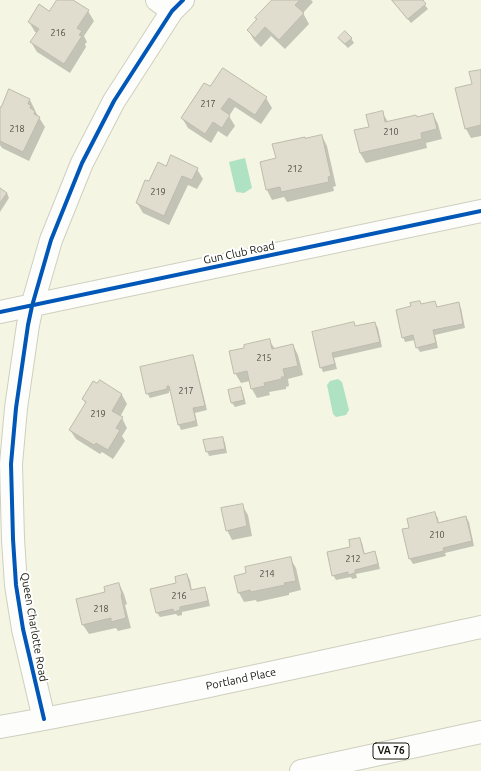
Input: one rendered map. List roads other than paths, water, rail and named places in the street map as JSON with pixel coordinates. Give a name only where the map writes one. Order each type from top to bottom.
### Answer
[{"type":"main road","name":"Queen Charlotte Road","points":[[44,719],[23,629],[16,585],[13,539],[12,464],[16,408],[28,325],[51,240],[82,163],[114,100],[170,4]]},
{"type":"main road","name":"Gun Club Road","points":[[0,312],[481,211]]},
{"type":"main road","name":"Portland Place","points":[[0,727],[235,680],[481,627]]},
{"type":"main road","name":"VA 76","points":[[301,771],[481,732]]}]
